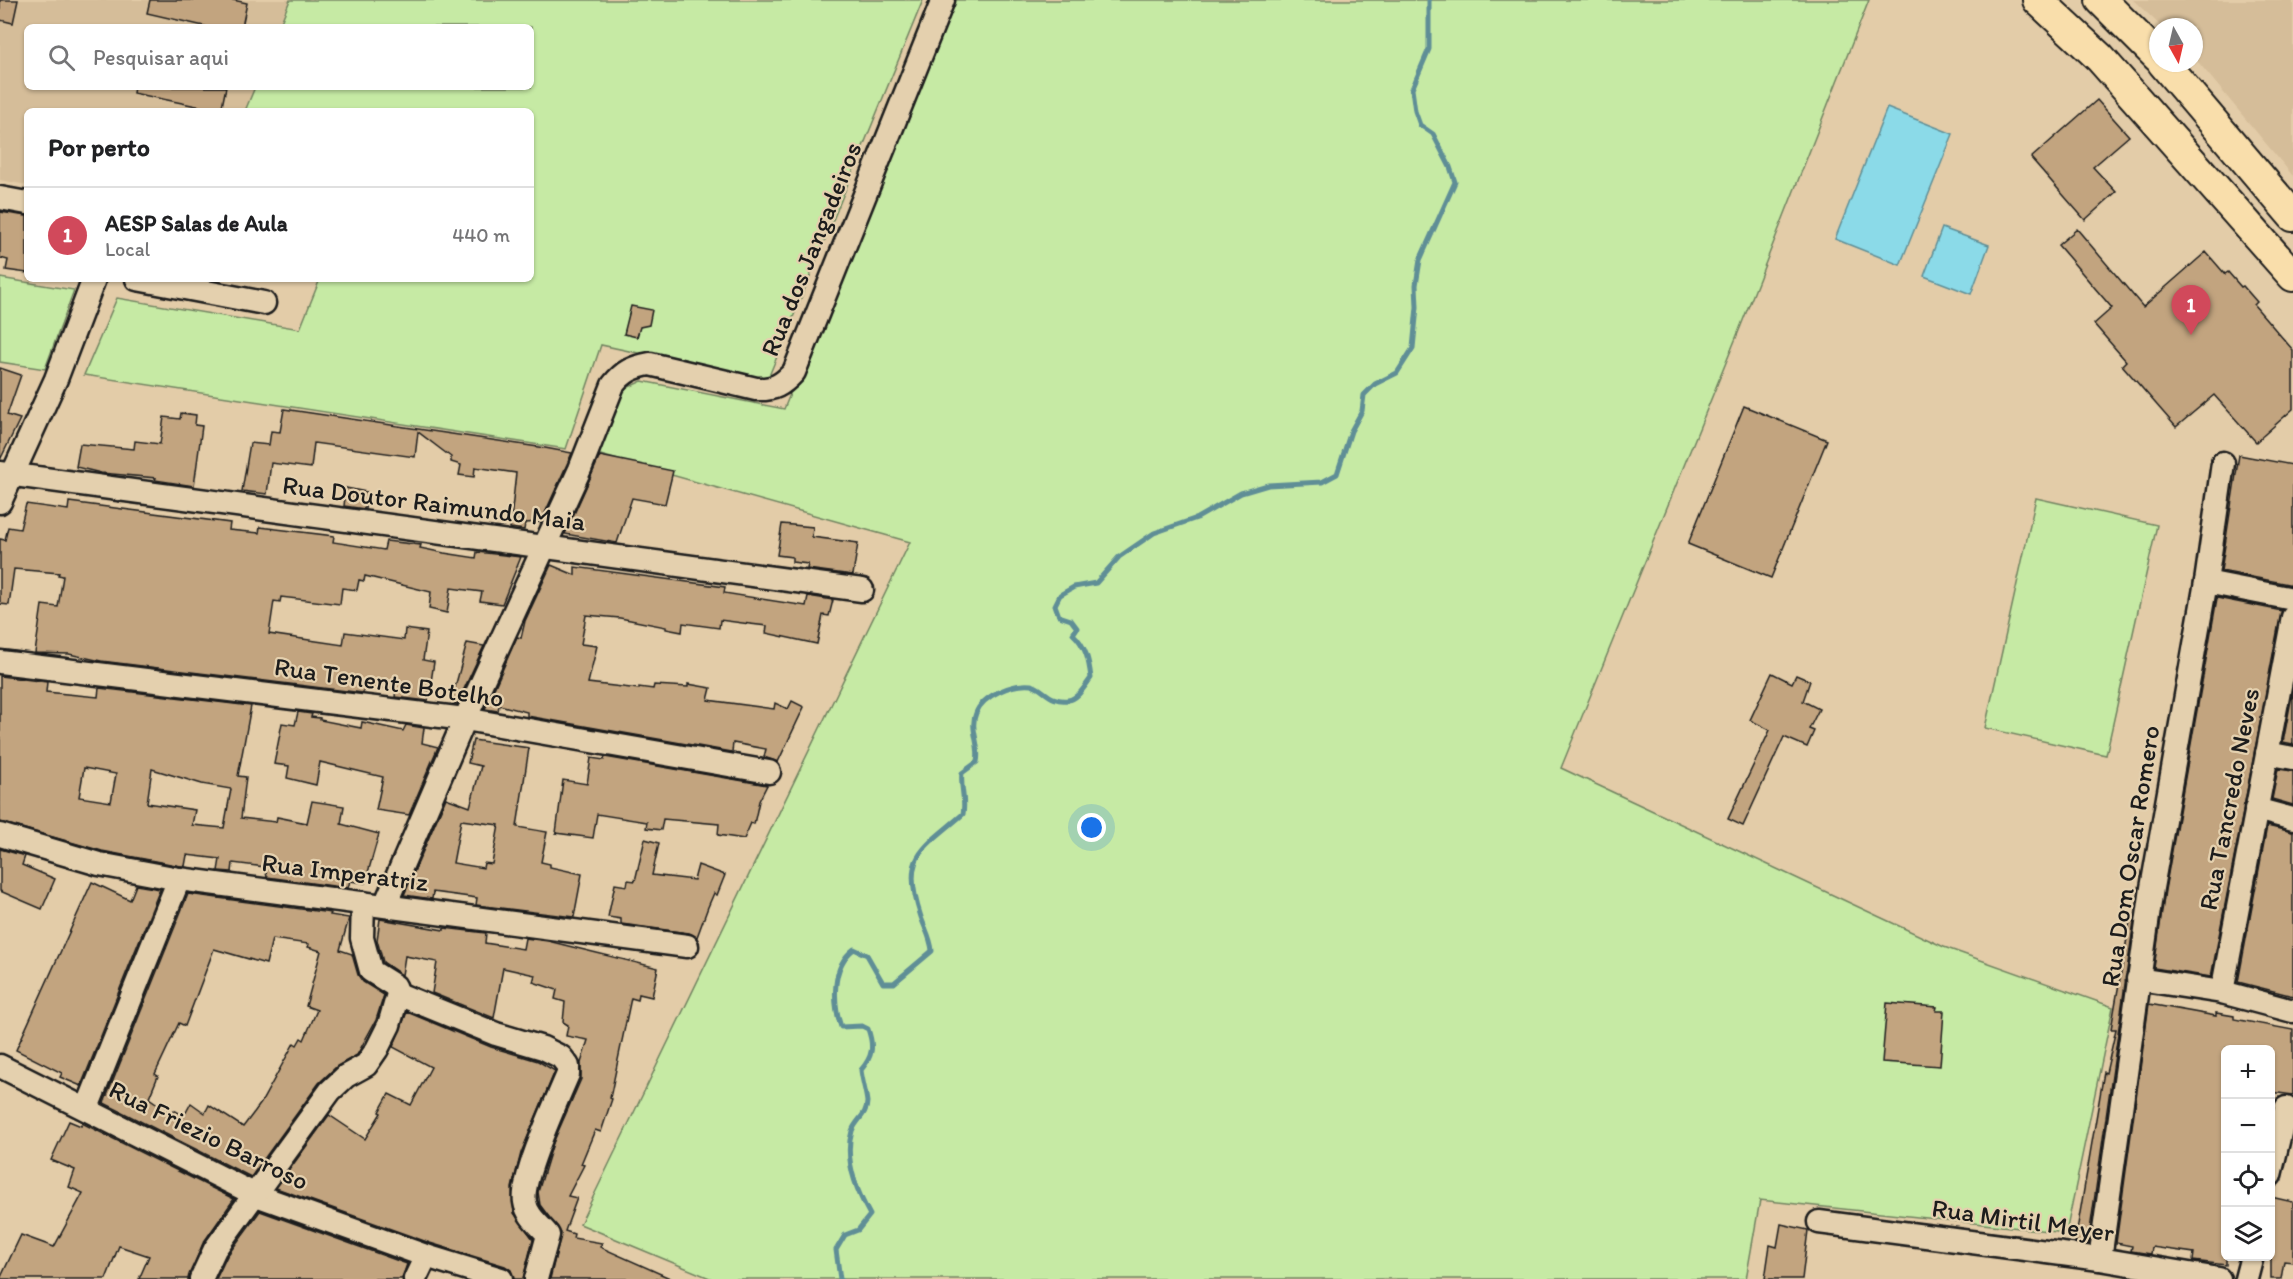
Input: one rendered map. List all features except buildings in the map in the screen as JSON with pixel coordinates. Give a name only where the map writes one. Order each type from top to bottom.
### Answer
[{"type":"main road","points":[[2038,0],[2100,58],[2293,276]]},
{"type":"main road","points":[[2101,0],[2149,48]]},
{"type":"main road","points":[[2171,72],[2293,216]]},
{"type":"street","name":"Rua dos Jangadeiros","points":[[546,545],[613,385],[622,373],[634,367],[650,364],[763,390],[782,385],[794,372],[943,0]]},
{"type":"street","points":[[0,198],[24,202]]},
{"type":"street","points":[[0,502],[6,474],[57,379],[93,282]]},
{"type":"street","points":[[152,282],[264,303]]},
{"type":"street","name":"Rua Dom Oscar Romero","points":[[2100,1259],[2138,979],[2206,582],[2223,463]]},
{"type":"street","name":"Rua Doutor Raimundo Maia","points":[[6,474],[98,488],[546,545],[862,590]]},
{"type":"street","points":[[201,1279],[214,1249],[330,1091],[346,1076],[366,1065],[389,1025],[398,994],[395,986],[371,971],[362,938],[374,904],[465,719],[546,545]]},
{"type":"street","points":[[2206,582],[2293,599]]},
{"type":"street","name":"Rua Tancredo Neves","points":[[2222,992],[2293,617]]},
{"type":"street","name":"Rua Tenente Botelho","points":[[0,662],[465,719],[769,772]]},
{"type":"street","points":[[2267,753],[2293,758]]},
{"type":"street","points":[[2256,809],[2293,819]]},
{"type":"street","name":"Rua Imperatriz","points":[[0,835],[99,864],[179,879],[687,946]]},
{"type":"street","points":[[87,1108],[179,879]]},
{"type":"street","points":[[2138,979],[2222,992],[2293,1011]]},
{"type":"street","points":[[398,994],[496,1034],[543,1048],[561,1057],[568,1066],[565,1080],[542,1135],[525,1188],[524,1201],[530,1214],[548,1235],[536,1279]]},
{"type":"street","name":"Rua Friezio Barroso","points":[[0,1066],[255,1195],[486,1277]]},
{"type":"street","points":[[2275,1156],[2286,1108]]},
{"type":"street","name":"Rua Mirtil Meyer","points":[[1819,1222],[2100,1259],[2219,1279]]},
{"type":"street","points":[[415,1279],[426,1256]]},
{"type":"street","points":[[2247,1279],[2251,1261]]},
{"type":"shaded area","points":[[0,0],[290,0],[280,24],[24,24],[24,90],[254,90],[246,108],[24,108],[24,184],[0,180]]},
{"type":"shaded area","points":[[2133,0],[2293,0],[2293,176],[2203,68],[2203,18],[2152,18]]},
{"type":"green space","points":[[290,0],[923,0],[767,381],[601,345],[566,449],[84,375],[117,298],[300,329],[319,282],[534,282],[534,108],[246,108],[254,90],[534,90],[534,24],[280,24]]},
{"type":"green space","points":[[950,0],[1869,0],[1740,328],[1561,768],[1944,947],[2113,1007],[2066,1233],[1760,1200],[1746,1279],[712,1279],[580,1224],[910,542],[597,454],[618,392],[642,381],[784,409]]},
{"type":"green space","points":[[0,278],[74,290],[45,369],[0,362]]},
{"type":"green space","points":[[2036,498],[2157,525],[2106,755],[1985,728]]},
{"type":"water","points":[[1887,108],[1953,134],[1900,265],[1835,239]]},
{"type":"water","points":[[1942,228],[1989,245],[1971,294],[1924,276]]},
{"type":"waterway","points":[[840,1279],[836,1250],[845,1235],[858,1230],[870,1215],[856,1185],[849,1152],[852,1131],[867,1107],[861,1070],[868,1060],[872,1046],[868,1029],[862,1026],[841,1027],[836,1007],[838,975],[841,965],[854,949],[867,955],[883,983],[894,983],[932,951],[915,896],[914,867],[926,846],[963,814],[962,773],[977,762],[978,756],[974,725],[976,713],[985,701],[999,691],[1016,686],[1035,686],[1052,697],[1062,700],[1072,699],[1078,695],[1091,678],[1089,666],[1084,649],[1073,634],[1077,628],[1071,620],[1059,616],[1055,605],[1060,595],[1074,587],[1096,583],[1119,557],[1154,533],[1197,518],[1241,493],[1268,485],[1322,482],[1337,474],[1351,431],[1362,411],[1364,395],[1375,384],[1397,373],[1413,348],[1417,307],[1416,285],[1420,260],[1455,182],[1433,134],[1420,125],[1415,111],[1412,89],[1429,49],[1429,0]]},
{"type":"place","name":"AESP Salas de Aula","points":[[2191,335]]}]
